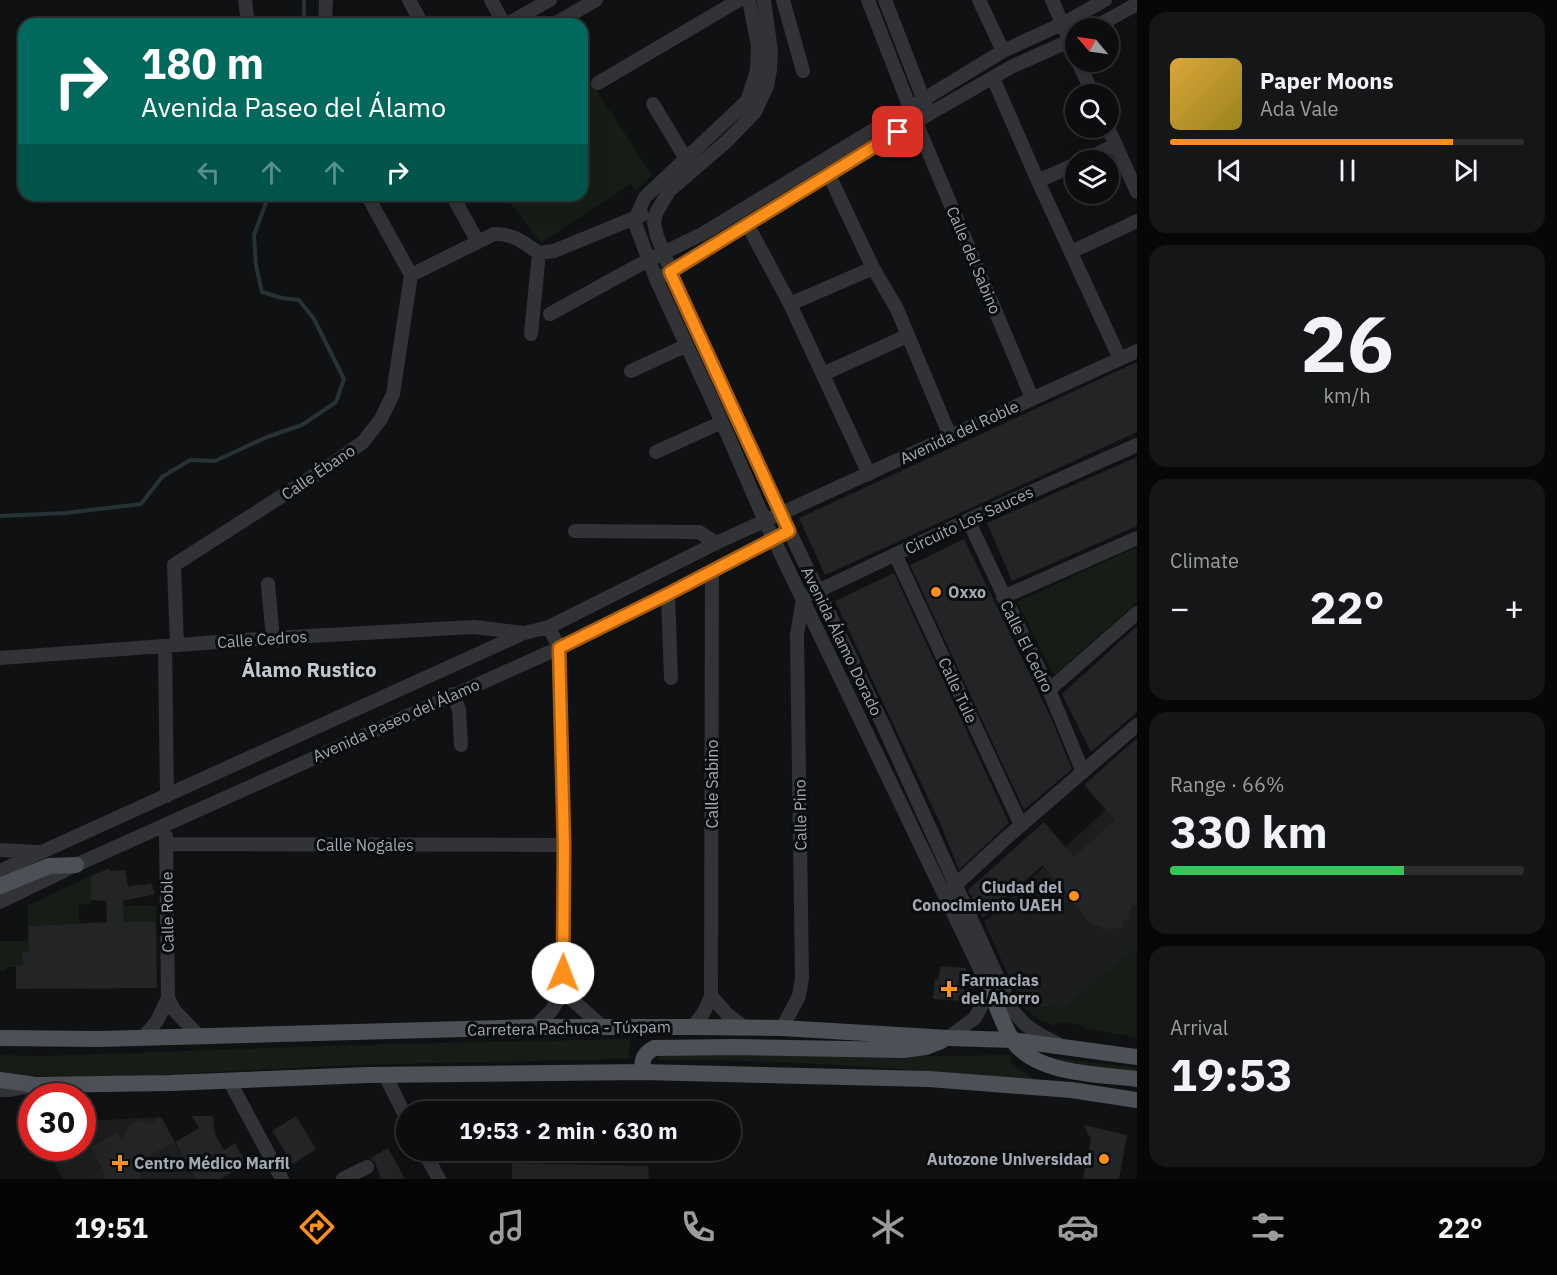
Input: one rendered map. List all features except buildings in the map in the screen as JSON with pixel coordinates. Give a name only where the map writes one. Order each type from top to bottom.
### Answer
[{"type":"main road","points":[[0,886],[43,860],[75,865]]},
{"type":"main road","points":[[990,990],[1012,1040],[1021,1050],[1036,1060],[1063,1070],[1137,1079]]},
{"type":"main road","name":"Carretera Pachuca - Túxpam","points":[[0,1038],[143,1038],[602,1026],[782,1028],[1012,1040],[1137,1057]]},
{"type":"main road","points":[[642,1072],[642,1060],[646,1052],[654,1048],[903,1050],[926,1047],[948,1038]]},
{"type":"main road","points":[[96,1084],[230,1082],[385,1075],[642,1072],[929,1079],[1071,1090],[1137,1100]]},
{"type":"main road","points":[[0,1080],[22,1083]]},
{"type":"street","points":[[245,0],[247,18]]},
{"type":"street","points":[[409,0],[419,18]]},
{"type":"street","points":[[491,0],[502,18]]},
{"type":"street","points":[[516,18],[550,0]]},
{"type":"street","points":[[564,18],[596,0]]},
{"type":"street","points":[[598,83],[739,0]]},
{"type":"street","points":[[636,217],[645,197],[747,100],[757,71],[758,46],[749,0]]},
{"type":"street","points":[[370,201],[411,275],[494,234],[505,233],[515,237],[539,253],[554,251],[636,217],[656,213],[669,191],[727,141],[755,112],[767,86],[770,70],[771,51],[764,0]]},
{"type":"street","points":[[783,0],[803,71]]},
{"type":"street","name":"Calle del Sabino","points":[[868,0],[910,108],[1032,398]]},
{"type":"street","points":[[885,0],[929,114]]},
{"type":"street","points":[[979,0],[1003,51]]},
{"type":"street","points":[[1052,0],[1065,29]]},
{"type":"street","points":[[550,314],[704,233],[1003,51],[1062,24],[1105,0]]},
{"type":"street","points":[[325,4],[331,18]]},
{"type":"street","points":[[1113,18],[1136,7]]},
{"type":"street","points":[[656,279],[929,114],[1011,67],[1065,43]]},
{"type":"street","points":[[993,78],[1120,359]]},
{"type":"street","points":[[653,104],[686,159]]},
{"type":"street","points":[[1113,138],[1134,186]]},
{"type":"street","points":[[1105,150],[1116,145]]},
{"type":"street","points":[[1038,181],[1065,169]]},
{"type":"street","points":[[829,175],[873,268],[897,309],[950,436]]},
{"type":"street","points":[[783,185],[787,200]]},
{"type":"street","points":[[456,201],[478,242]]},
{"type":"street","name":"Avenida Álamo Dorado","points":[[656,213],[654,224],[670,272],[817,591],[884,727],[1011,1007],[1018,1019],[1029,1029],[1063,1046]]},
{"type":"street","name":"Avenida Álamo Dorado","points":[[636,217],[639,237],[648,261],[765,521],[990,990]]},
{"type":"street","points":[[1071,252],[1137,221]]},
{"type":"street","points":[[747,224],[790,304],[869,474]]},
{"type":"street","points":[[531,334],[539,253]]},
{"type":"street","points":[[790,304],[873,268]]},
{"type":"street","name":"Calle Ébano","points":[[171,646],[174,565],[332,464],[363,442],[381,419],[393,394],[411,275]]},
{"type":"street","points":[[823,374],[907,336]]},
{"type":"street","points":[[631,371],[686,346]]},
{"type":"street","name":"Avenida del Roble","points":[[781,514],[1137,351]]},
{"type":"street","points":[[656,452],[722,422]]},
{"type":"street","name":"Circuito Los Sauces","points":[[803,598],[968,520],[1137,445]]},
{"type":"street","name":"Avenida Paseo del Álamo","points":[[0,871],[43,860],[167,796],[524,633],[549,627],[716,543],[781,514]]},
{"type":"street","name":"Calle El Cedro","points":[[968,520],[1048,690],[1083,772]]},
{"type":"street","points":[[574,531],[699,532],[716,543]]},
{"type":"street","name":"Avenida Paseo del Álamo","points":[[0,903],[75,865],[559,648],[789,531]]},
{"type":"street","points":[[1003,597],[1137,538]]},
{"type":"street","name":"Calle Tule","points":[[895,554],[1021,825]]},
{"type":"street","name":"Calle Sabino","points":[[693,1027],[704,1012],[711,996],[712,571]]},
{"type":"street","points":[[268,584],[273,638]]},
{"type":"street","points":[[668,594],[671,678]]},
{"type":"street","name":"Calle Pino","points":[[782,1028],[799,996],[802,978],[797,635],[803,598]]},
{"type":"street","points":[[1048,690],[1137,613]]},
{"type":"street","name":"Calle Cedros","points":[[0,658],[273,638],[474,627],[524,633]]},
{"type":"street","points":[[535,1027],[563,992],[564,845],[559,648],[549,627]]},
{"type":"street","points":[[167,796],[171,646]]},
{"type":"street","points":[[453,694],[459,710],[461,745]]},
{"type":"street","points":[[945,895],[1021,825],[1137,725]]},
{"type":"street","points":[[869,735],[884,727]]},
{"type":"street","name":"Calle Roble","points":[[143,1038],[157,1021],[168,998],[166,825]]},
{"type":"street","name":"Calle Nogales","points":[[166,844],[564,845]]},
{"type":"street","points":[[0,850],[43,860]]},
{"type":"street","points":[[948,1038],[975,1017],[990,990]]},
{"type":"street","points":[[563,992],[602,1026]]},
{"type":"street","points":[[711,996],[727,1014],[745,1028]]},
{"type":"street","points":[[168,998],[174,1010],[199,1036]]},
{"type":"street","points":[[385,1075],[398,1101]]},
{"type":"street","points":[[230,1082],[282,1179]]},
{"type":"street","points":[[0,1090],[18,1088]]},
{"type":"street","points":[[429,1161],[439,1179]]},
{"type":"street","points":[[344,1179],[367,1167]]},
{"type":"shaded area","points":[[588,77],[652,175],[636,191],[630,184],[541,243],[509,201],[588,201]]},
{"type":"shaded area","points":[[1137,547],[1137,602],[1054,675],[1017,602]]},
{"type":"shaded area","name":"Ciudad del Conocimiento UAEH","points":[[1137,781],[1137,1017],[1063,1008],[1023,1007],[984,922]]},
{"type":"shaded area","points":[[91,876],[91,904],[79,905],[79,923],[28,926],[28,905]]},
{"type":"shaded area","points":[[123,906],[156,906],[156,922],[124,922]]},
{"type":"shaded area","points":[[0,941],[29,941],[29,952],[22,953],[23,965],[8,967],[4,971],[0,970]]},
{"type":"shaded area","points":[[1137,947],[1137,1038],[1085,1028],[1077,1024],[1061,1022],[1053,1025],[1038,1019],[1023,1007],[1063,1008]]},
{"type":"shaded area","points":[[630,1039],[629,1059],[349,1065],[100,1078],[0,1075],[0,1055],[41,1056],[353,1045]]},
{"type":"shaded area","points":[[777,1052],[926,1056],[1010,1055],[1012,1064],[1037,1081],[847,1066],[752,1061],[657,1060],[658,1055]]},
{"type":"shaded area","points":[[1026,1054],[1137,1068],[1137,1082]]},
{"type":"shaded area","name":"Centro Médico Marfil","points":[[161,1117],[194,1178],[63,1179],[53,1161],[96,1161],[96,1120]]},
{"type":"waterway","points":[[304,0],[304,18]]},
{"type":"waterway","points":[[0,516],[66,513],[141,504],[162,477],[190,460],[215,461],[267,437],[302,425],[336,402],[344,379],[314,319],[299,300],[262,292],[256,266],[254,235],[267,201]]},
{"type":"place","name":"Oxxo","points":[[936,592]]},
{"type":"place","name":"Ciudad del Conocimiento UAEH","points":[[1074,896]]},
{"type":"place","name":"Farmacias del Ahorro","points":[[949,989]]},
{"type":"place","name":"Autozone Universidad","points":[[1104,1159]]},
{"type":"place","name":"Centro Médico Marfil","points":[[120,1163]]},
{"type":"district","name":"Álamo Rustico","points":[[309,670]]},
{"type":"route","points":[[563,973],[564,845],[559,648],[789,531],[670,272],[898,132]]}]
